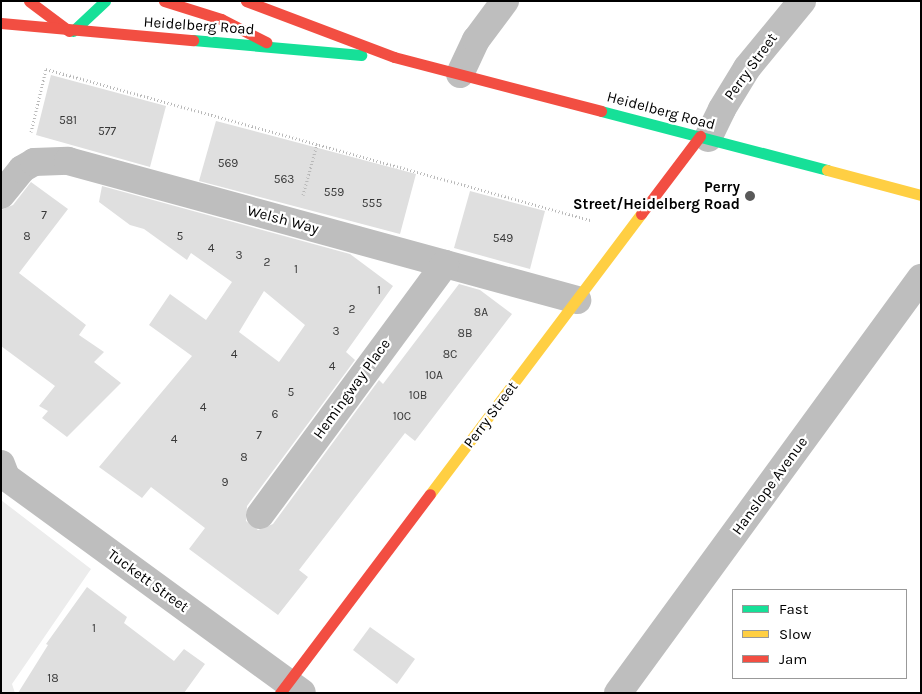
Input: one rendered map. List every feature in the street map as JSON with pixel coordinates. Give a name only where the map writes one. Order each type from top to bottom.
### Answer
[{"type":"main road","points":[[29,1],[71,31],[105,1]]},
{"type":"main road","points":[[164,1],[221,19],[279,48]]},
{"type":"main road","name":"Heidelberg Road","points":[[246,1],[394,57],[921,195]]},
{"type":"main road","name":"Heidelberg Road","points":[[1,23],[71,31],[394,57]]},
{"type":"main road","name":"Perry Street","points":[[290,689],[578,300],[704,137]]},
{"type":"street","points":[[460,74],[476,40],[505,1]]},
{"type":"street","name":"Perry Street","points":[[704,137],[747,68],[802,1]]},
{"type":"street","name":"Welsh Way","points":[[1,195],[22,169],[34,162],[68,161],[578,300]]},
{"type":"street","name":"Hemingway Place","points":[[260,515],[445,264]]},
{"type":"street","name":"Hanslope Avenue","points":[[618,693],[921,278]]},
{"type":"street","name":"Tuckett Street","points":[[1,464],[6,477],[290,689]]},
{"type":"path","points":[[30,138],[46,69],[590,220]]},
{"type":"path","points":[[302,201],[317,144]]},
{"type":"shaded area","points":[[1,500],[91,569],[12,684],[15,693],[1,693]]},
{"type":"building","points":[[51,75],[166,106],[150,167],[36,135]]},
{"type":"building","points":[[216,121],[416,174],[400,234],[199,181]]},
{"type":"building","points":[[31,182],[68,209],[19,273],[86,325],[79,335],[104,352],[94,362],[121,383],[67,437],[42,418],[48,411],[39,406],[55,386],[1,346],[1,210],[13,205]]},
{"type":"building","points":[[102,186],[350,254],[393,286],[346,352],[355,360],[247,506],[246,521],[258,530],[273,524],[379,380],[383,384],[459,284],[480,290],[512,314],[415,441],[405,433],[299,570],[308,577],[278,615],[189,549],[205,528],[151,487],[142,498],[99,467],[192,356],[149,325],[170,294],[206,320],[232,282],[191,253],[187,260],[144,229],[130,225],[99,202]],"holes":[[[264,291],[305,325],[279,362],[239,332]]]},
{"type":"building","points":[[470,191],[545,211],[530,269],[454,248]]},
{"type":"building","points":[[87,587],[127,617],[124,623],[174,661],[184,649],[205,664],[184,693],[18,693],[48,645],[46,644]]},
{"type":"building","points":[[370,627],[415,659],[397,684],[353,650]]},
{"type":"traffic: fast","points":[[73,31],[105,1]]},
{"type":"traffic: fast","points":[[193,40],[361,55]]},
{"type":"traffic: fast","points":[[601,111],[827,170]]},
{"type":"traffic: slow","points":[[827,170],[921,195]]},
{"type":"traffic: slow","points":[[430,494],[641,214]]},
{"type":"traffic: jam","points":[[29,1],[69,31]]},
{"type":"traffic: jam","points":[[164,1],[221,19],[266,42]]},
{"type":"traffic: jam","points":[[246,1],[394,57],[601,111]]},
{"type":"traffic: jam","points":[[1,23],[193,40]]},
{"type":"traffic: jam","points":[[641,214],[700,136]]},
{"type":"traffic: jam","points":[[280,693],[430,494]]},
{"type":"place","name":"Perry Street/Heidelberg Road","points":[[750,196]]}]
